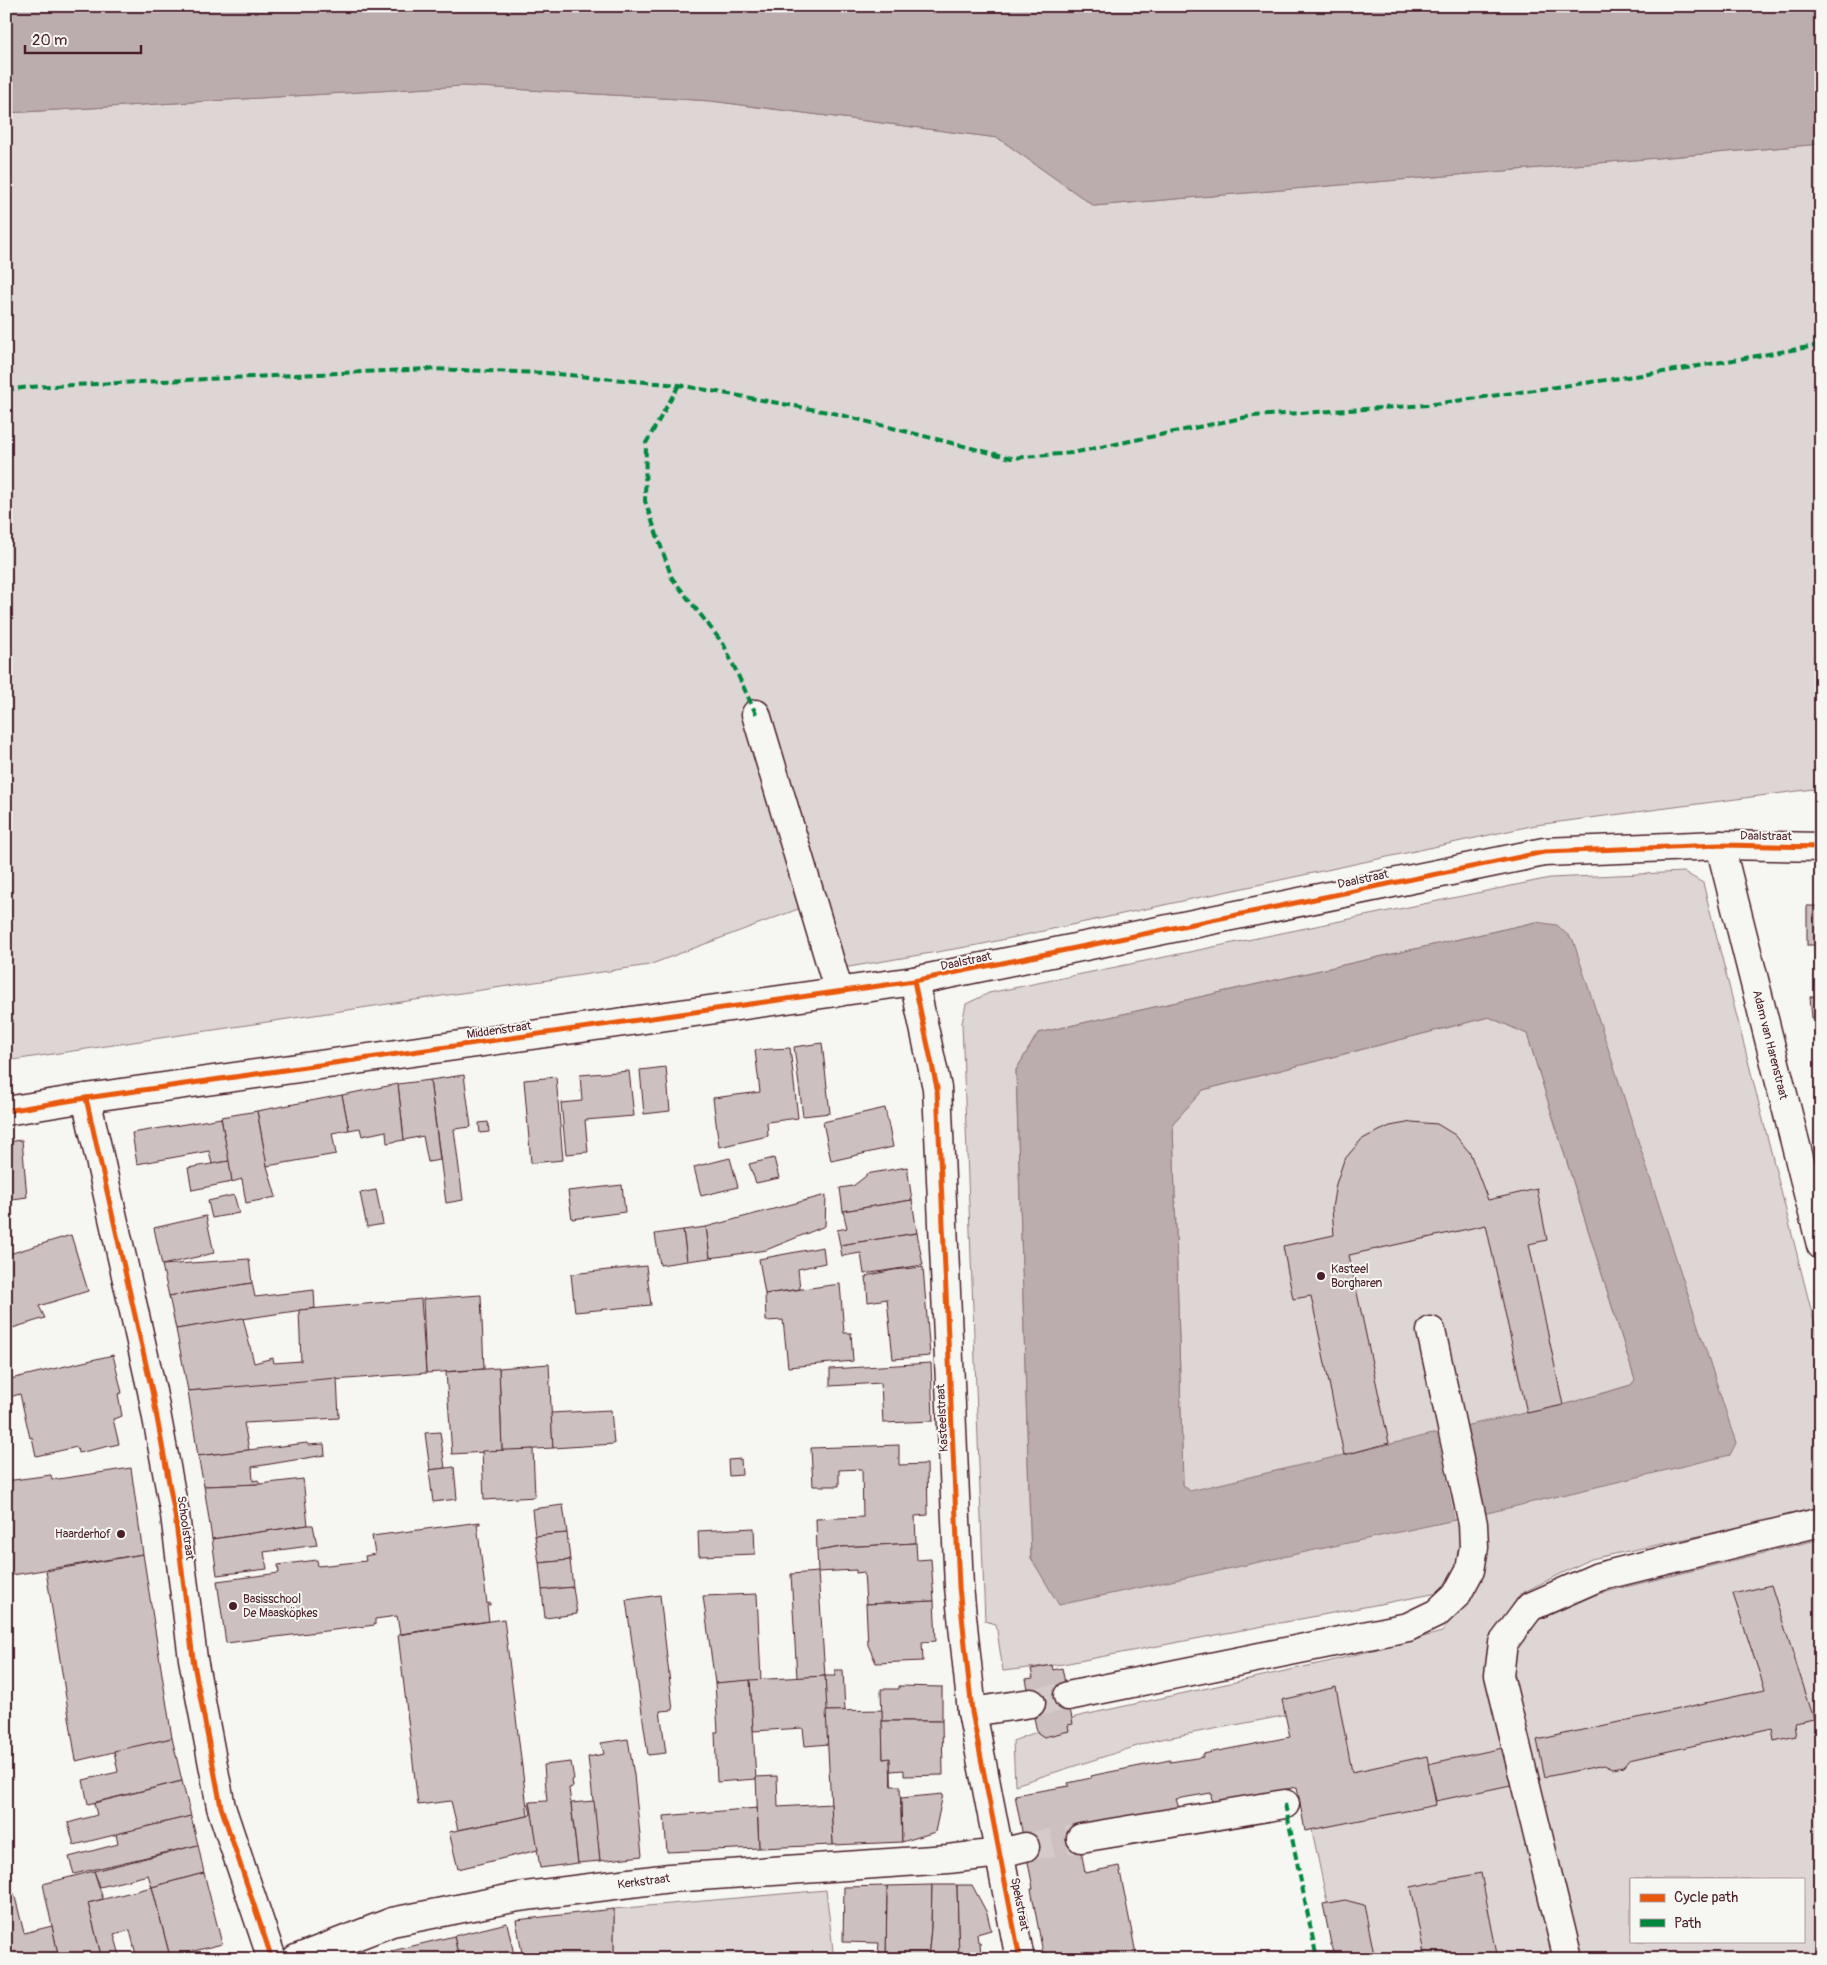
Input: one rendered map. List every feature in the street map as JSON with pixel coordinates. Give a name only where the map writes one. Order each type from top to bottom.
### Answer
[{"type":"street","points":[[756,714],[839,992]]},
{"type":"street","name":"Daalstraat","points":[[914,981],[1544,852],[1720,845],[1821,847]]},
{"type":"street","name":"Adam van Harenstraat","points":[[1720,845],[1821,1245]]},
{"type":"street","name":"Middenstraat","points":[[6,1111],[86,1098],[914,981]]},
{"type":"street","name":"Kasteelstraat","points":[[914,981],[938,1088],[959,1587],[972,1712],[1012,1850]]},
{"type":"street","name":"Schoolstraat","points":[[86,1098],[152,1392],[175,1515],[193,1659],[221,1807],[272,1959]]},
{"type":"street","points":[[1068,1696],[1408,1627],[1437,1614],[1457,1594],[1470,1570],[1472,1562],[1474,1547],[1472,1518],[1431,1331]]},
{"type":"street","points":[[1568,1959],[1499,1675],[1503,1643],[1530,1607],[1598,1577],[1821,1522]]},
{"type":"street","points":[[972,1712],[1031,1703]]},
{"type":"street","points":[[1081,1838],[1285,1804]]},
{"type":"street","name":"Kerkstraat","points":[[296,1959],[392,1922],[518,1897],[670,1878],[948,1860],[1012,1850]]},
{"type":"street","name":"Spekstraat","points":[[1012,1850],[1020,1959]]},
{"type":"shaded area","points":[[6,6],[1821,6],[1821,144],[1094,206],[998,138],[711,101],[463,86],[6,113]]},
{"type":"shaded area","points":[[463,86],[711,101],[998,138],[1094,206],[1821,144],[1821,788],[1536,825],[978,945],[843,968],[825,899],[649,965],[6,1061],[6,113]]},
{"type":"shaded area","points":[[1684,872],[1703,883],[1821,1349],[1821,1510],[1591,1559],[1520,1594],[1491,1638],[1509,1673],[1513,1646],[1536,1621],[1597,1594],[1821,1539],[1821,1959],[1339,1959],[1288,1715],[1156,1740],[1015,1785],[1013,1741],[1075,1717],[1331,1661],[1442,1632],[1475,1586],[1063,1664],[1003,1671],[996,1624],[985,1621],[962,1023],[966,1004],[989,993],[1550,878]],"holes":[[[1536,922],[1730,1455],[1527,1413],[1563,1405],[1631,1385],[1635,1380],[1527,1034],[1489,1017],[1203,1090],[1173,1123],[1183,1485],[1190,1491],[1031,1558],[1016,1070],[1038,1033]]]},
{"type":"shaded area","points":[[1536,922],[1557,925],[1573,940],[1736,1443],[1730,1455],[1483,1514],[1464,1426],[1563,1405],[1631,1385],[1635,1380],[1527,1034],[1489,1017],[1203,1090],[1173,1123],[1183,1485],[1190,1491],[1437,1433],[1455,1520],[1059,1605],[1031,1558],[1016,1070],[1038,1033]]},
{"type":"shaded area","points":[[826,1890],[834,1959],[614,1959],[614,1909]]},
{"type":"pier","points":[[1439,1432],[1458,1520],[1455,1520],[1437,1433]]},
{"type":"building","points":[[1807,906],[1821,906],[1821,945],[1807,945]]},
{"type":"building","points":[[1821,995],[1821,1017],[1812,1018],[1810,997]]},
{"type":"building","points":[[822,1043],[830,1113],[803,1116],[794,1047]]},
{"type":"building","points":[[790,1048],[798,1118],[767,1122],[768,1136],[719,1147],[713,1098],[760,1092],[755,1050]]},
{"type":"building","points":[[666,1067],[670,1111],[644,1114],[640,1070]]},
{"type":"building","points":[[629,1071],[634,1116],[585,1120],[588,1152],[566,1154],[561,1103],[582,1101],[580,1075]]},
{"type":"building","points":[[464,1075],[471,1127],[454,1129],[463,1200],[446,1203],[430,1080]]},
{"type":"building","points":[[556,1077],[563,1160],[531,1163],[524,1080]]},
{"type":"building","points":[[430,1080],[440,1160],[428,1162],[423,1136],[404,1140],[398,1084]]},
{"type":"building","points":[[398,1084],[404,1140],[387,1143],[386,1131],[362,1136],[360,1128],[349,1130],[342,1095]]},
{"type":"building","points":[[342,1095],[349,1130],[332,1133],[336,1154],[267,1166],[257,1111]]},
{"type":"building","points":[[885,1108],[893,1147],[831,1161],[823,1122]]},
{"type":"building","points":[[257,1111],[267,1166],[276,1197],[246,1203],[242,1179],[232,1182],[221,1117]]},
{"type":"building","points":[[221,1118],[229,1161],[212,1164],[209,1151],[137,1164],[132,1133]]},
{"type":"building","points":[[488,1122],[489,1132],[480,1133],[479,1123]]},
{"type":"building","name":"Kasteel Borgharen","points":[[1412,1122],[1437,1124],[1455,1135],[1470,1153],[1488,1200],[1537,1189],[1547,1240],[1529,1244],[1563,1405],[1527,1413],[1486,1225],[1349,1255],[1389,1443],[1344,1455],[1311,1296],[1293,1299],[1283,1246],[1334,1235],[1332,1208],[1336,1184],[1344,1160],[1361,1140],[1368,1136],[1390,1126]]},
{"type":"building","points":[[22,1140],[27,1197],[6,1200],[6,1142]]},
{"type":"building","points":[[730,1158],[738,1187],[701,1196],[694,1167]]},
{"type":"building","points":[[774,1158],[779,1178],[756,1183],[749,1164]]},
{"type":"building","points":[[229,1161],[232,1182],[192,1190],[188,1168]]},
{"type":"building","points":[[907,1167],[912,1200],[843,1211],[840,1188],[853,1186],[866,1174]]},
{"type":"building","points":[[622,1185],[625,1212],[572,1219],[568,1191]]},
{"type":"building","points":[[376,1190],[383,1224],[367,1227],[360,1193]]},
{"type":"building","points":[[234,1195],[239,1213],[212,1218],[208,1201]]},
{"type":"building","points":[[826,1195],[825,1226],[766,1250],[710,1258],[706,1227]]},
{"type":"building","points":[[912,1200],[917,1233],[840,1245],[837,1230],[847,1228],[843,1211]]},
{"type":"building","points":[[206,1216],[214,1253],[162,1265],[154,1228]]},
{"type":"building","points":[[706,1227],[710,1258],[687,1261],[683,1230]]},
{"type":"building","points":[[683,1230],[687,1261],[660,1265],[655,1234]]},
{"type":"building","points":[[917,1233],[923,1265],[864,1274],[861,1253],[842,1256],[840,1245]]},
{"type":"building","points":[[71,1235],[88,1291],[39,1306],[45,1318],[6,1330],[6,1255]]},
{"type":"building","points":[[823,1247],[825,1263],[798,1269],[800,1289],[765,1294],[759,1259]]},
{"type":"building","points":[[249,1259],[252,1283],[169,1296],[162,1265]]},
{"type":"building","points":[[646,1266],[651,1305],[575,1312],[571,1274]]},
{"type":"building","points":[[923,1267],[930,1356],[893,1359],[887,1299],[868,1302],[866,1276],[893,1270]]},
{"type":"building","points":[[252,1283],[255,1297],[314,1290],[315,1308],[176,1329],[169,1296]]},
{"type":"building","points":[[840,1284],[844,1333],[851,1333],[853,1361],[788,1367],[783,1320],[766,1321],[765,1294]]},
{"type":"building","points":[[481,1295],[484,1369],[426,1373],[423,1299]]},
{"type":"building","points":[[421,1299],[426,1373],[188,1391],[176,1329],[243,1318],[254,1363],[273,1358],[274,1363],[301,1361],[299,1310]]},
{"type":"building","points":[[113,1355],[122,1393],[118,1394],[122,1416],[113,1419],[119,1444],[78,1453],[77,1447],[36,1456],[20,1394],[6,1398],[6,1380]]},
{"type":"building","points":[[931,1363],[933,1421],[883,1423],[881,1383],[830,1386],[830,1369]]},
{"type":"building","points":[[549,1364],[553,1448],[502,1451],[499,1368]]},
{"type":"building","points":[[499,1368],[502,1451],[452,1454],[446,1372]]},
{"type":"building","points":[[337,1378],[339,1418],[244,1423],[249,1450],[198,1456],[188,1391]]},
{"type":"building","points":[[611,1410],[614,1444],[553,1448],[551,1413]]},
{"type":"building","points":[[440,1432],[445,1468],[430,1470],[425,1433]]},
{"type":"building","points":[[307,1443],[308,1445],[324,1444],[325,1455],[252,1467],[253,1481],[258,1480],[260,1484],[204,1486],[198,1456]]},
{"type":"building","points":[[899,1445],[899,1465],[927,1464],[928,1515],[915,1516],[916,1543],[842,1547],[817,1551],[816,1519],[863,1517],[862,1469],[839,1470],[839,1486],[813,1486],[811,1448]]},
{"type":"building","points":[[533,1449],[535,1497],[484,1500],[482,1451]]},
{"type":"building","points":[[741,1459],[742,1475],[729,1476],[728,1460]]},
{"type":"building","points":[[454,1467],[457,1499],[433,1502],[429,1470]]},
{"type":"building","points":[[131,1468],[143,1554],[6,1576],[6,1481],[51,1475],[52,1480]]},
{"type":"building","points":[[303,1479],[308,1525],[212,1539],[204,1486],[260,1484]]},
{"type":"building","points":[[563,1505],[567,1533],[535,1536],[532,1509]]},
{"type":"building","points":[[480,1522],[480,1524],[477,1524],[487,1604],[490,1603],[487,1606],[489,1621],[400,1634],[397,1616],[375,1619],[375,1625],[226,1643],[217,1581],[279,1573],[278,1565],[317,1560],[318,1566],[366,1561],[365,1556],[375,1554],[372,1536]]},
{"type":"building","points":[[313,1525],[317,1545],[264,1552],[267,1569],[217,1575],[212,1539]]},
{"type":"building","points":[[754,1528],[755,1554],[699,1556],[698,1531]]},
{"type":"building","points":[[567,1533],[570,1560],[539,1563],[535,1536]]},
{"type":"building","points":[[916,1543],[917,1560],[931,1559],[934,1601],[866,1604],[864,1572],[856,1573],[856,1570],[818,1572],[817,1551],[842,1547]]},
{"type":"building","points":[[143,1554],[172,1738],[76,1761],[46,1571]]},
{"type":"building","points":[[570,1560],[573,1587],[542,1590],[539,1563]]},
{"type":"building","points":[[818,1572],[825,1676],[797,1678],[791,1574]]},
{"type":"building","points":[[1771,1585],[1814,1719],[1794,1723],[1796,1736],[1774,1741],[1772,1728],[1629,1760],[1623,1767],[1613,1769],[1604,1765],[1545,1777],[1537,1740],[1765,1690],[1733,1594]]},
{"type":"building","points":[[573,1587],[577,1614],[545,1618],[542,1590]]},
{"type":"building","points":[[757,1594],[761,1680],[715,1683],[703,1596]]},
{"type":"building","points":[[660,1595],[673,1710],[660,1711],[666,1753],[648,1755],[626,1600]]},
{"type":"building","points":[[934,1601],[936,1641],[922,1642],[923,1661],[876,1663],[868,1645],[866,1604]]},
{"type":"building","points":[[504,1619],[528,1816],[458,1830],[451,1801],[418,1805],[398,1635]]},
{"type":"building","points":[[1052,1665],[1053,1670],[1062,1668],[1073,1724],[1068,1725],[1069,1731],[1044,1737],[1038,1733],[1036,1727],[1026,1679],[1033,1678],[1031,1669]]},
{"type":"building","points":[[835,1670],[843,1670],[845,1711],[826,1711],[825,1676],[835,1676]]},
{"type":"building","points":[[825,1676],[829,1744],[805,1746],[803,1728],[753,1731],[750,1680]]},
{"type":"building","points":[[750,1680],[756,1779],[717,1782],[715,1732],[718,1732],[715,1683]]},
{"type":"building","points":[[899,1686],[942,1687],[942,1721],[882,1721],[881,1689],[899,1689]]},
{"type":"building","points":[[1336,1687],[1352,1772],[1427,1756],[1436,1805],[1305,1831],[1297,1787],[1212,1804],[1211,1793],[1176,1799],[1180,1811],[1099,1825],[1098,1821],[1077,1826],[1085,1873],[1119,1866],[1137,1959],[1053,1959],[1045,1952],[1043,1953],[1015,1795],[1069,1786],[1068,1783],[1091,1778],[1090,1776],[1170,1760],[1170,1762],[1203,1757],[1203,1754],[1290,1737],[1282,1700]]},
{"type":"building","points":[[882,1710],[883,1759],[890,1758],[891,1786],[900,1786],[902,1842],[833,1845],[826,1711]]},
{"type":"building","points":[[882,1721],[942,1721],[943,1775],[904,1776],[904,1770],[891,1771],[891,1786],[890,1758],[883,1759]]},
{"type":"building","points":[[172,1738],[182,1781],[88,1804],[83,1780],[118,1772],[114,1751]]},
{"type":"building","points":[[628,1739],[634,1775],[642,1856],[600,1861],[588,1757],[604,1754],[601,1743]]},
{"type":"building","points":[[1512,1746],[1520,1783],[1436,1801],[1428,1764]]},
{"type":"building","points":[[571,1762],[574,1779],[572,1780],[573,1787],[569,1788],[578,1863],[540,1868],[530,1802],[547,1801],[544,1765]]},
{"type":"building","points":[[777,1776],[778,1807],[831,1804],[833,1845],[759,1848],[756,1777]]},
{"type":"building","points":[[182,1781],[191,1816],[74,1845],[68,1823],[97,1815],[94,1803]]},
{"type":"building","points":[[943,1794],[935,1832],[902,1842],[901,1798]]},
{"type":"building","points":[[594,1801],[600,1861],[578,1863],[571,1803]]},
{"type":"building","points":[[530,1802],[538,1850],[458,1869],[449,1832],[528,1816],[531,1814],[528,1803]]},
{"type":"building","points":[[757,1808],[759,1848],[667,1852],[664,1816]]},
{"type":"building","points":[[191,1816],[198,1845],[74,1874],[69,1857],[118,1844],[116,1834]]},
{"type":"building","points":[[198,1845],[204,1873],[152,1887],[148,1875],[100,1887],[94,1871]]},
{"type":"building","points":[[94,1871],[103,1899],[88,1903],[102,1959],[59,1959],[43,1884]]},
{"type":"building","points":[[204,1873],[222,1944],[170,1957],[152,1887]]},
{"type":"building","points":[[1481,1873],[1498,1959],[1425,1959],[1411,1887]]},
{"type":"building","points":[[932,1885],[928,1959],[886,1959],[887,1886]]},
{"type":"building","points":[[932,1885],[957,1885],[959,1959],[928,1959]]},
{"type":"building","points":[[957,1885],[972,1885],[987,1913],[991,1930],[977,1934],[978,1942],[980,1942],[981,1959],[959,1959]]},
{"type":"building","points":[[887,1886],[886,1959],[872,1959],[872,1953],[878,1954],[879,1943],[843,1942],[844,1887]]},
{"type":"building","points":[[152,1887],[170,1957],[137,1959],[130,1930],[114,1934],[121,1959],[102,1959],[88,1903]]},
{"type":"building","points":[[14,1893],[24,1933],[52,1926],[59,1959],[6,1959],[6,1895]]},
{"type":"building","points":[[1345,1900],[1364,1905],[1375,1959],[1334,1959],[1323,1904]]},
{"type":"building","points":[[614,1909],[614,1959],[523,1959],[516,1920]]},
{"type":"building","points":[[507,1923],[515,1959],[459,1959],[454,1936]]},
{"type":"building","points":[[454,1936],[459,1959],[394,1959],[392,1951]]},
{"type":"tunnel","points":[[1031,1703],[1068,1696]]},
{"type":"tunnel","points":[[1025,1847],[1081,1838]]},
{"type":"marked path","points":[[6,390],[29,387],[429,369],[546,373],[679,385],[833,413],[1011,458],[1072,453],[1252,416],[1427,405],[1663,372],[1821,345]]},
{"type":"marked path","points":[[679,385],[646,443],[645,501],[672,578],[724,645],[756,714]]},
{"type":"marked path","points":[[1285,1804],[1317,1959]]},
{"type":"cycle path","points":[[6,1111],[86,1098],[914,981],[1544,852],[1720,845],[1821,847]]},
{"type":"cycle path","points":[[914,981],[937,1088],[959,1587],[972,1712],[1020,1959]]},
{"type":"cycle path","points":[[86,1098],[152,1391],[175,1515],[193,1659],[221,1807],[272,1959]]},
{"type":"place","name":"Kasteel Borgharen","points":[[1321,1276]]},
{"type":"place","name":"Haarderhof","points":[[121,1534]]},
{"type":"place","name":"Basisschool De Maasköpkes","points":[[233,1606]]}]
